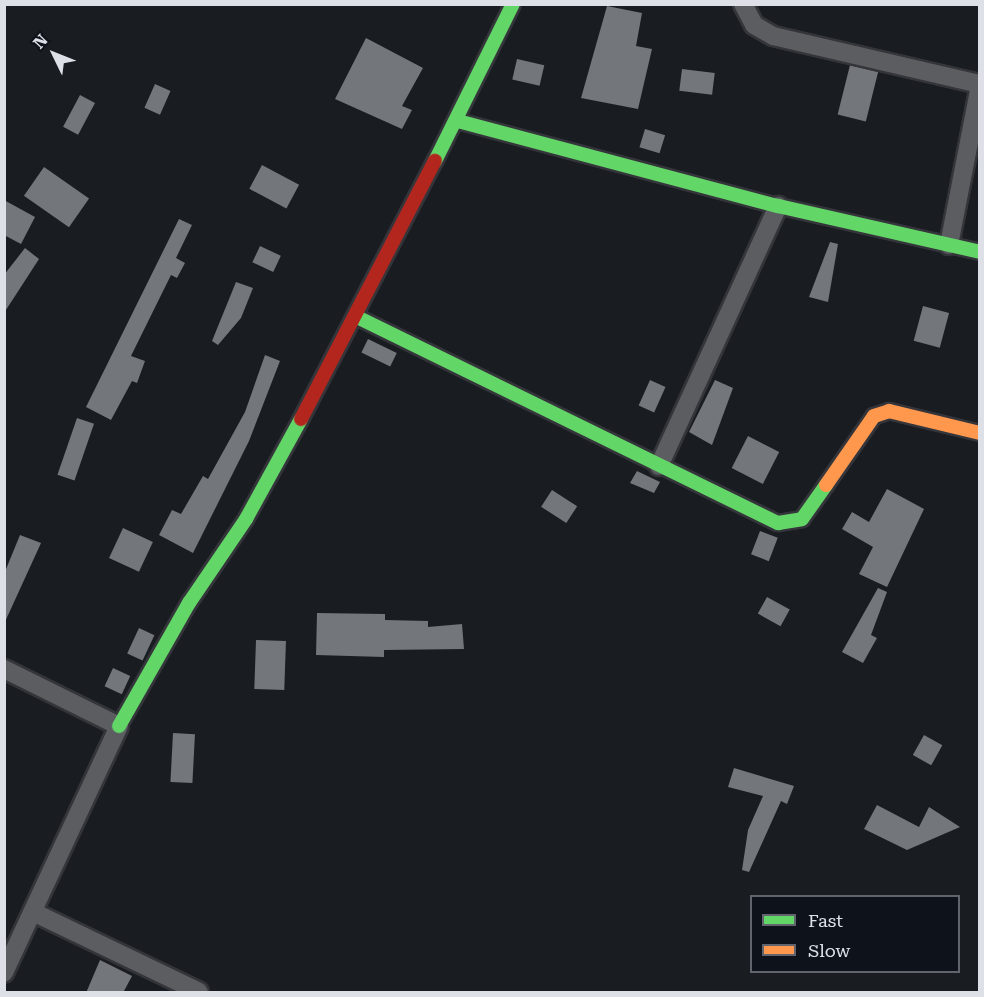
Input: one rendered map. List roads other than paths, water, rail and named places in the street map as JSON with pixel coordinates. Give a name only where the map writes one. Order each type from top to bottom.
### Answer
[{"type":"street","points":[[4,973],[119,726],[189,603],[246,519],[357,318],[458,121],[513,4]]},
{"type":"street","points":[[743,4],[754,25],[772,36],[980,85],[948,245]]},
{"type":"street","points":[[458,121],[778,206],[980,252]]},
{"type":"street","points":[[658,466],[778,206]]},
{"type":"street","points":[[357,318],[778,523],[791,525],[802,519],[874,416],[889,411],[980,433]]},
{"type":"street","points":[[4,669],[119,726]]},
{"type":"street","points":[[33,912],[199,993]]}]
